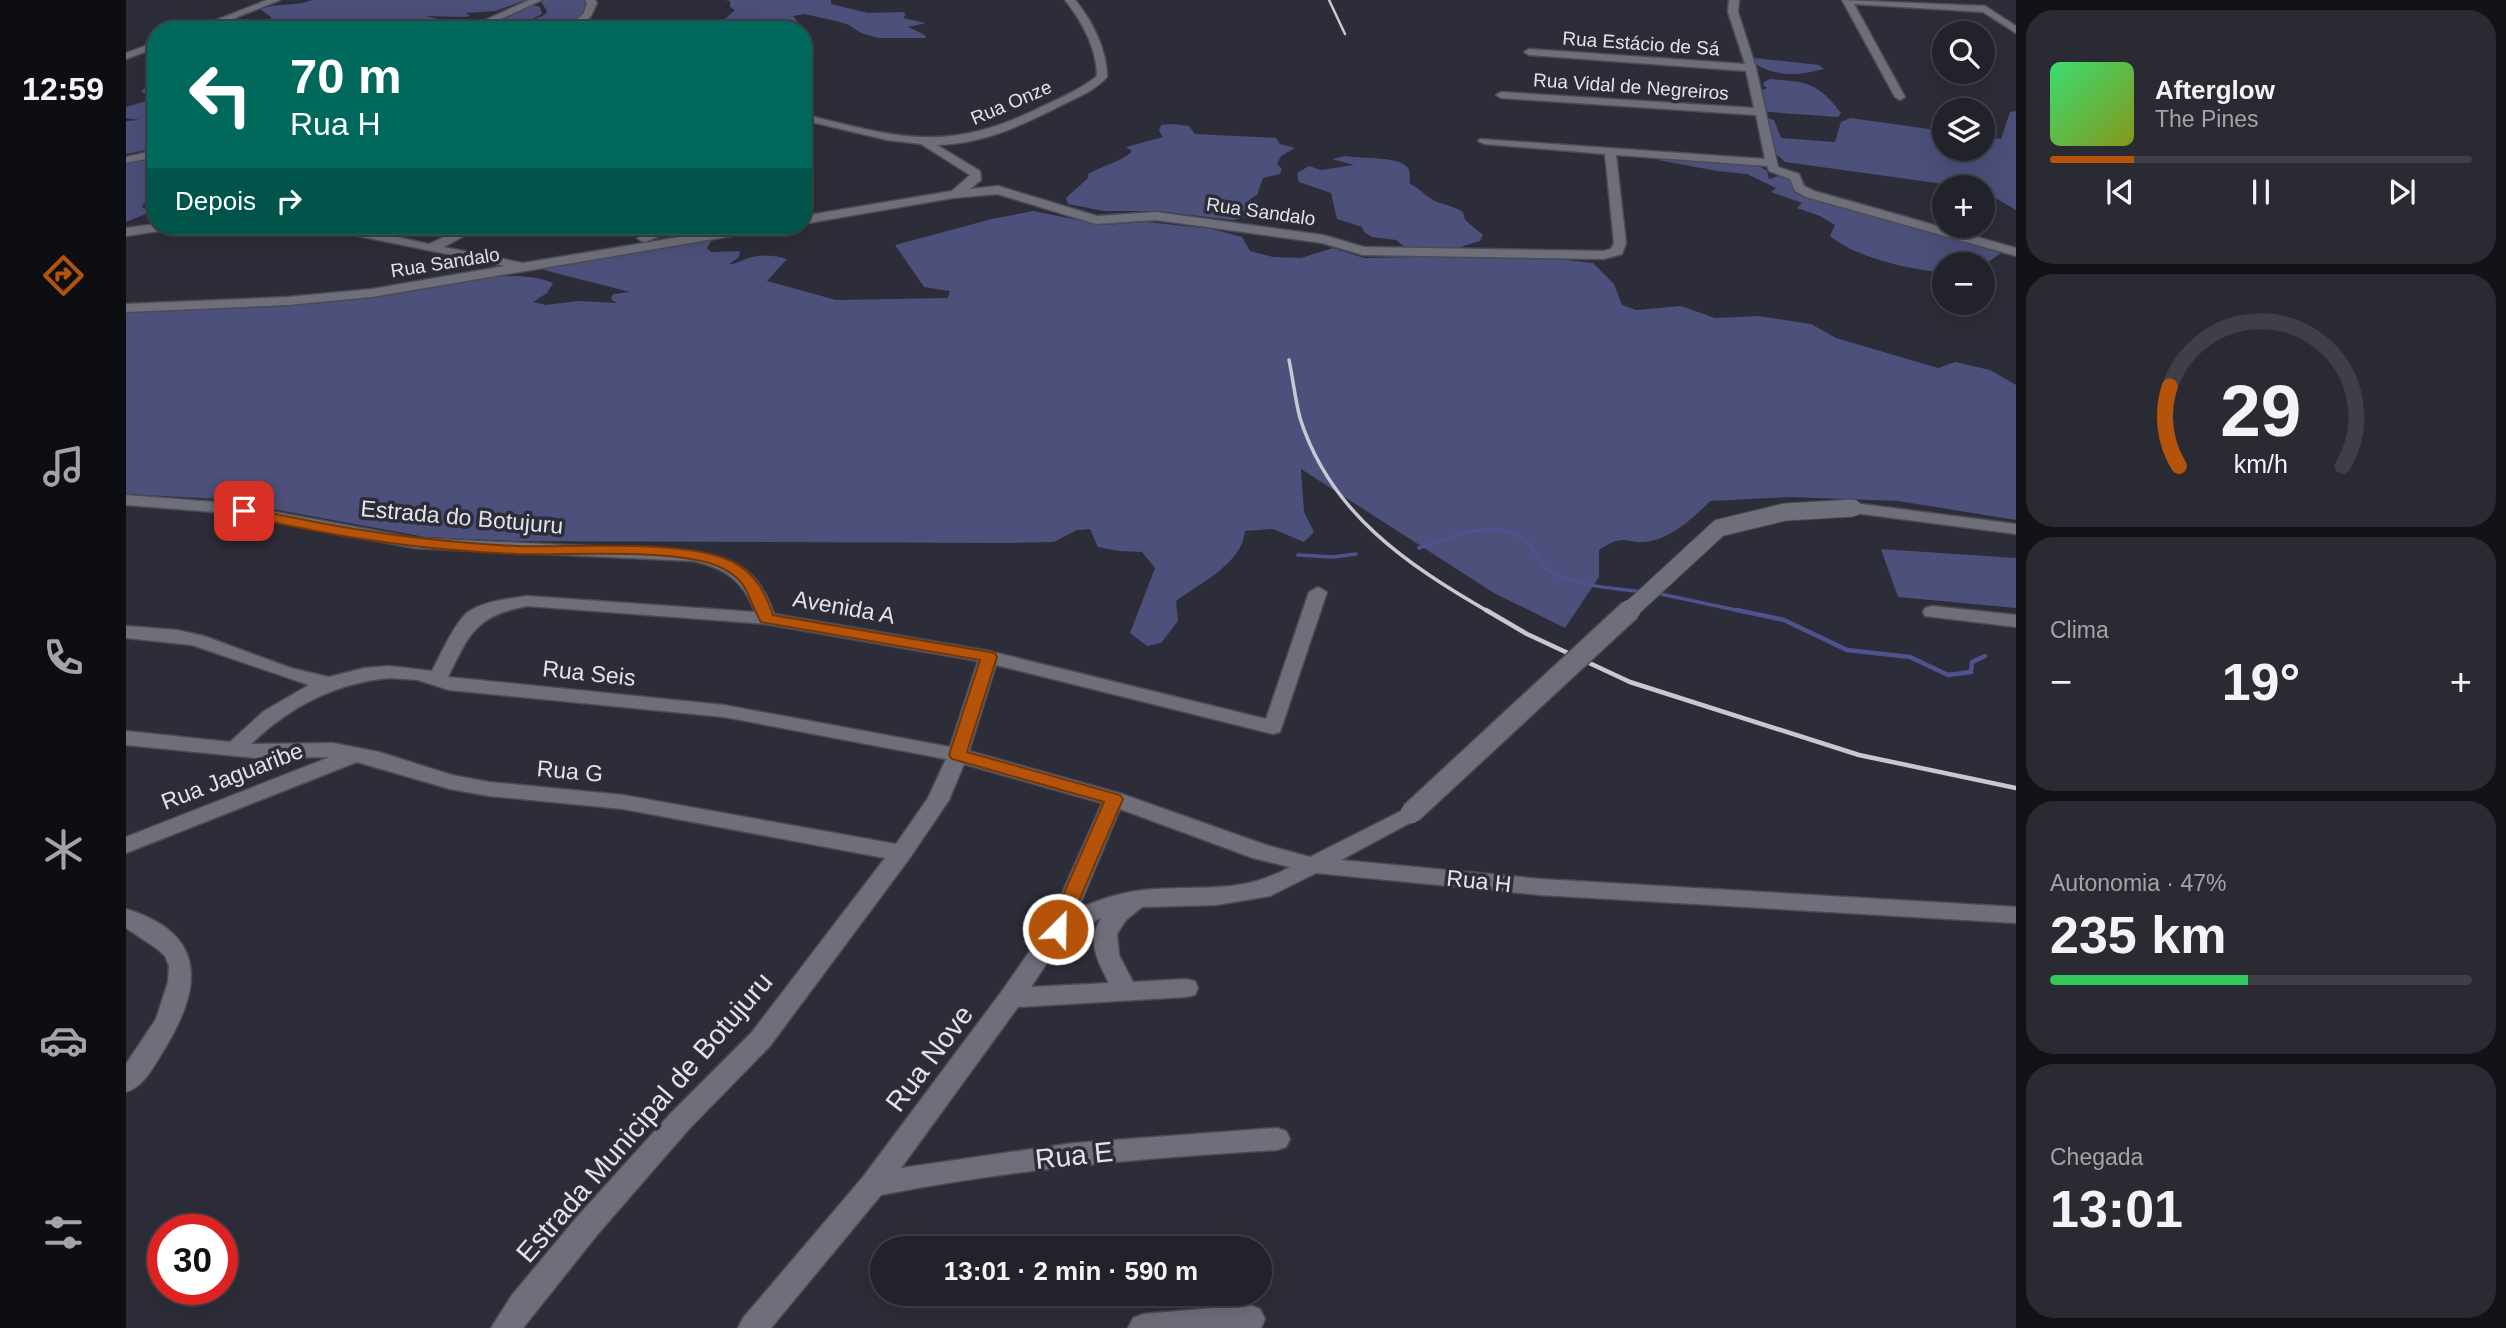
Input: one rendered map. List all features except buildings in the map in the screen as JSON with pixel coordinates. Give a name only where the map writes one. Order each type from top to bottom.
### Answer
[{"type":"street","points":[[245,12],[254,0]]},
{"type":"street","points":[[220,21],[275,0]]},
{"type":"street","points":[[489,21],[537,0]]},
{"type":"street","points":[[581,21],[588,14],[592,3],[590,0]]},
{"type":"street","name":"Rua Onze","points":[[812,119],[895,139],[925,142],[972,139],[986,134],[1098,82],[1103,72],[1098,54],[1084,18],[1070,0]]},
{"type":"street","points":[[1734,0],[1732,12],[1751,68],[1769,163],[1776,171],[1795,177],[1799,188],[1810,194],[2016,252]]},
{"type":"street","points":[[1848,1],[1983,5],[2016,30]]},
{"type":"street","points":[[1848,1],[1900,97]]},
{"type":"street","points":[[126,56],[147,48]]},
{"type":"street","name":"Rua Estácio de Sá","points":[[1529,52],[1751,68]]},
{"type":"street","name":"Rua Vidal de Negreiros","points":[[1501,95],[1758,112]]},
{"type":"street","points":[[1484,141],[1769,163]]},
{"type":"street","points":[[925,142],[976,174],[975,180],[953,194]]},
{"type":"street","name":"Rua Sandalo","points":[[812,218],[953,194],[998,190],[1096,220],[1106,221],[1133,215],[1156,216],[1323,239],[1363,250],[1604,255],[1617,251],[1620,243],[1611,151]]},
{"type":"street","points":[[126,160],[147,155]]},
{"type":"street","points":[[126,232],[147,229]]},
{"type":"street","points":[[371,235],[532,267]]},
{"type":"street","points":[[431,248],[458,235]]},
{"type":"street","points":[[589,256],[650,235]]},
{"type":"street","name":"Rua Sandalo","points":[[126,308],[336,297],[532,267],[713,235]]},
{"type":"street","name":"Estrada do Botujuru","points":[[126,500],[224,507],[299,524],[412,543],[516,550],[661,552],[698,556],[726,564],[746,577],[760,597],[766,618]]},
{"type":"street","points":[[1058,929],[1102,908],[1139,899],[1246,894],[1270,888],[1411,813],[1719,528],[1757,516],[1804,508],[1853,508],[2016,529]]},
{"type":"street","name":"Avenida A","points":[[437,681],[466,626],[486,610],[527,601],[568,601],[766,618],[989,657],[1273,727],[1318,592]]},
{"type":"street","points":[[1932,612],[2016,621]]},
{"type":"street","points":[[126,632],[183,636],[289,675],[332,684]]},
{"type":"street","name":"Estrada Municipal de Botujuru","points":[[506,1328],[522,1304],[587,1226],[680,1121],[761,1039],[901,853],[938,800],[958,755],[989,657]]},
{"type":"street","name":"Rua Seis","points":[[235,748],[259,725],[278,712],[332,684],[375,673],[396,672],[413,673],[470,687],[724,711],[958,755]]},
{"type":"street","name":"Rua G","points":[[126,738],[257,751],[333,750],[358,754],[450,782],[476,787],[623,802],[901,853]]},
{"type":"street","name":"Rua Jaguaribe","points":[[126,845],[358,754]]},
{"type":"street","name":"Rua H","points":[[958,755],[1114,799],[1261,852],[1311,865],[1541,887],[2016,915]]},
{"type":"street","name":"Rua Nove","points":[[753,1328],[873,1185],[1011,998],[1058,929],[1114,799]]},
{"type":"street","points":[[1126,992],[1105,953],[1105,929],[1116,913],[1139,899]]},
{"type":"street","points":[[126,918],[154,934],[175,953],[181,969],[179,995],[160,1032],[126,1082]]},
{"type":"street","points":[[1011,998],[1186,988]]},
{"type":"street","name":"Rua E","points":[[873,1185],[933,1172],[1076,1153],[1277,1139]]},
{"type":"street","points":[[1143,1328],[1250,1319]]},
{"type":"shaded area","points":[[312,0],[526,0],[495,11],[466,13],[470,16],[465,17],[425,16],[448,21],[262,21],[272,18],[260,9]]},
{"type":"shaded area","points":[[587,0],[588,4],[578,20],[531,21],[546,14],[541,2]]},
{"type":"shaded area","points":[[725,0],[831,0],[831,4],[868,13],[903,12],[906,14],[903,18],[926,23],[908,27],[926,38],[878,38],[861,33],[849,25],[804,14],[793,16],[797,21],[726,21],[735,10],[730,7],[730,1]]},
{"type":"shaded area","points":[[530,4],[540,7],[542,14],[529,21],[491,21]]},
{"type":"shaded area","points":[[1755,58],[1819,65],[1824,69],[1798,74],[1773,72],[1755,64]]},
{"type":"shaded area","points":[[147,79],[147,95],[141,92],[145,88]]},
{"type":"shaded area","points":[[1770,79],[1810,85],[1833,102],[1841,113],[1838,117],[1769,112],[1764,108],[1762,90],[1767,88],[1763,85],[1764,82]]},
{"type":"shaded area","points":[[147,101],[147,150],[126,154],[126,121],[140,120],[126,118],[126,107]]},
{"type":"shaded area","points":[[2016,111],[2016,210],[1995,198],[1995,175],[1932,175],[1932,182],[1785,162],[1773,151],[1764,117],[1774,120],[1781,138],[1835,142],[1841,122],[1850,118],[1932,129],[1932,161],[1995,161],[1995,138],[2001,139],[2010,112]]},
{"type":"shaded area","points":[[1161,125],[1189,126],[1195,134],[1276,138],[1280,144],[1295,148],[1281,156],[1277,164],[1282,169],[1280,174],[1263,178],[1257,195],[1250,199],[1254,208],[1247,217],[1233,220],[1158,211],[1104,211],[1068,204],[1066,198],[1088,178],[1088,174],[1128,155],[1132,151],[1126,147],[1163,137],[1159,131]]},
{"type":"shaded area","points":[[1346,156],[1398,161],[1404,164],[1409,170],[1410,184],[1435,201],[1463,212],[1465,220],[1483,235],[1480,241],[1457,248],[1406,248],[1396,240],[1372,237],[1364,232],[1362,227],[1337,219],[1331,193],[1299,182],[1297,173],[1309,166],[1321,170],[1354,165],[1332,159]]},
{"type":"shaded area","points":[[147,158],[147,200],[142,207],[147,210],[147,214],[126,222],[126,162]]},
{"type":"shaded area","points":[[1663,158],[1757,165],[1767,171],[1769,179],[1782,175],[1835,204],[1932,233],[1932,238],[1950,238],[2001,253],[1995,257],[1995,252],[1932,252],[1932,271],[1884,262],[1841,244],[1830,236],[1835,225],[1797,208],[1802,203],[1771,192],[1776,188],[1747,174],[1658,160]]},
{"type":"shaded area","points":[[1033,211],[1103,225],[1147,222],[1212,229],[1242,237],[1250,251],[1273,257],[1301,258],[1333,248],[1364,258],[1518,255],[1593,263],[1614,284],[1622,305],[1636,310],[1681,306],[1715,318],[1758,316],[1811,324],[1836,338],[1938,368],[1955,362],[1990,370],[2016,385],[2016,520],[1898,501],[1789,497],[1710,501],[1675,531],[1659,539],[1642,542],[1621,540],[1599,550],[1599,577],[1565,628],[1494,593],[1301,469],[1304,512],[1314,532],[1304,542],[1273,529],[1245,531],[1242,543],[1228,563],[1176,601],[1178,621],[1161,643],[1147,646],[1130,633],[1155,568],[1142,552],[1098,547],[1090,529],[1077,530],[1054,542],[1010,543],[515,541],[425,537],[218,499],[126,494],[126,312],[341,301],[449,282],[507,276],[532,277],[553,283],[547,293],[533,302],[546,305],[578,301],[617,303],[611,299],[613,294],[630,292],[544,270],[547,267],[714,237],[707,248],[711,252],[740,251],[739,257],[729,264],[761,256],[787,259],[767,281],[836,300],[948,298],[950,291],[924,287],[895,245]]},
{"type":"shaded area","points":[[1881,549],[2016,558],[2016,608],[1898,597]]},
{"type":"waterway","points":[[1419,548],[1471,532],[1512,532],[1523,538],[1544,566],[1554,574],[1587,584],[1644,592]]},
{"type":"waterway","points":[[1298,555],[1333,557],[1356,554]]},
{"type":"waterway","points":[[1656,593],[1745,612]]},
{"type":"waterway","points":[[1737,610],[1784,620],[1847,650],[1910,657],[1948,675],[1971,672],[1972,662],[1985,656]]},
{"type":"railway","points":[[1329,0],[1345,34]]},
{"type":"railway","points":[[1289,360],[1300,418],[1313,452],[1351,508],[1401,555],[1489,612]]},
{"type":"railway","points":[[1486,610],[1527,634],[1630,682],[1859,755],[2016,788]]},
{"type":"route","points":[[244,511],[299,524],[412,543],[516,550],[661,552],[698,556],[726,564],[746,577],[760,597],[766,618],[989,657],[958,755],[1114,799],[1058,929]]}]
